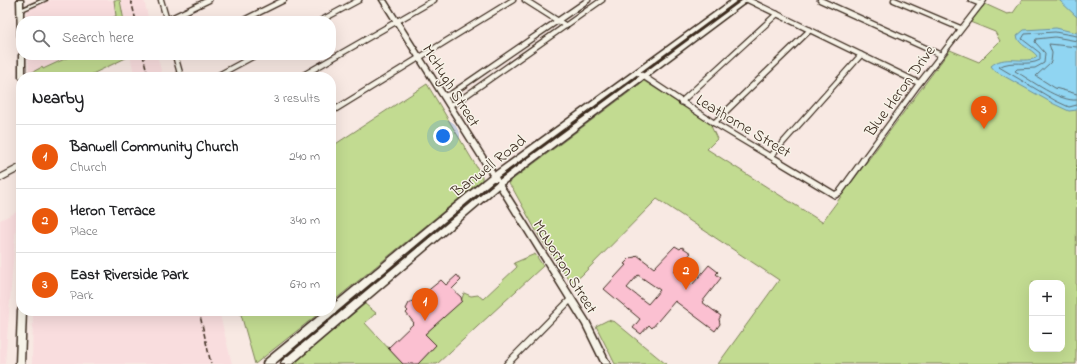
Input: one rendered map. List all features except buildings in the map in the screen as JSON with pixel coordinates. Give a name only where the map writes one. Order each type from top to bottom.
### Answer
[{"type":"main road","points":[[20,0],[20,16]]},
{"type":"main road","name":"McHugh Street","points":[[383,0],[499,184]]},
{"type":"main road","name":"Banwell Road","points":[[336,307],[494,176],[735,0]]},
{"type":"main road","name":"Banwell Road","points":[[285,364],[499,184],[747,0]]},
{"type":"main road","points":[[22,60],[22,72]]},
{"type":"main road","points":[[20,364],[22,316]]},
{"type":"main road","name":"Banwell Road","points":[[267,364],[325,316]]},
{"type":"street","points":[[20,10],[45,0]]},
{"type":"street","points":[[161,0],[166,16]]},
{"type":"street","points":[[175,16],[208,0]]},
{"type":"street","points":[[252,16],[284,0]]},
{"type":"street","points":[[329,16],[359,0]]},
{"type":"street","points":[[336,56],[434,0]]},
{"type":"street","points":[[336,109],[513,0]]},
{"type":"street","points":[[525,0],[566,26]]},
{"type":"street","points":[[444,96],[451,94],[588,0]]},
{"type":"street","points":[[449,105],[457,102],[602,0]]},
{"type":"street","points":[[747,0],[919,83]]},
{"type":"street","points":[[820,0],[941,54]]},
{"type":"street","points":[[894,0],[960,28]]},
{"type":"street","points":[[971,0],[982,2]]},
{"type":"street","name":"Blue Heron Drive","points":[[840,192],[960,28],[982,2]]},
{"type":"street","points":[[681,102],[777,14]]},
{"type":"street","points":[[714,123],[810,30]]},
{"type":"street","points":[[771,156],[861,55]]},
{"type":"street","points":[[505,57],[513,62]]},
{"type":"street","points":[[176,60],[180,72]]},
{"type":"street","points":[[224,72],[247,60]]},
{"type":"street","points":[[309,72],[329,60]]},
{"type":"street","name":"Leathorne Street","points":[[637,72],[714,123],[835,195],[840,192]]},
{"type":"street","points":[[0,178],[16,170]]},
{"type":"street","name":"McNorton Street","points":[[499,184],[586,323],[606,364]]},
{"type":"street","points":[[507,364],[571,299]]},
{"type":"shaded area","points":[[51,0],[144,0],[148,16],[27,16],[26,10]]},
{"type":"shaded area","points":[[28,60],[62,60],[36,72],[29,72]]},
{"type":"shaded area","points":[[131,60],[158,60],[162,72],[134,72]]},
{"type":"shaded area","points":[[16,212],[5,364],[0,364],[0,220]]},
{"type":"shaded area","points":[[33,316],[220,316],[232,364],[32,364]]},
{"type":"green space","points":[[114,0],[120,0],[123,16],[116,16]]},
{"type":"green space","points":[[1022,0],[1077,0],[1076,364],[718,364],[779,280],[657,199],[581,276],[571,283],[539,236],[513,189],[508,183],[644,81],[713,125],[711,126],[717,139],[707,149],[822,222],[950,50],[979,62],[1000,41],[995,32],[970,22],[985,4],[1007,14],[1013,13]]},
{"type":"green space","points":[[62,60],[122,60],[96,72],[33,72],[42,67],[43,69]]},
{"type":"green space","points":[[427,84],[482,176],[482,180],[336,299],[336,144]]},
{"type":"green space","points":[[535,254],[543,266],[437,364],[418,364],[436,345],[425,334],[461,301],[464,293],[471,296],[478,295],[483,299],[517,267],[514,263]]},
{"type":"green space","points":[[365,304],[376,313],[365,323],[403,364],[292,364]]},
{"type":"green space","points":[[241,316],[316,316],[255,364]]},
{"type":"green space","points":[[608,320],[615,322],[666,364],[615,364],[596,326]]},
{"type":"water","points":[[1059,0],[1077,0],[1077,17]]},
{"type":"water","points":[[1056,28],[1077,33],[1077,110],[1069,111],[1054,104],[995,71],[991,66],[996,62],[1007,60],[1031,60],[1036,58],[1037,56],[1020,42],[1017,36],[1024,30]]},
{"type":"railway","points":[[131,0],[135,16]]},
{"type":"railway","points":[[144,60],[147,72]]},
{"type":"railway","points":[[200,316],[211,364]]},
{"type":"place","name":"East Riverside Park","points":[[984,129]]},
{"type":"place","name":"Heron Terrace","points":[[686,290]]},
{"type":"place","name":"Banwell Community Church","points":[[425,321]]}]
